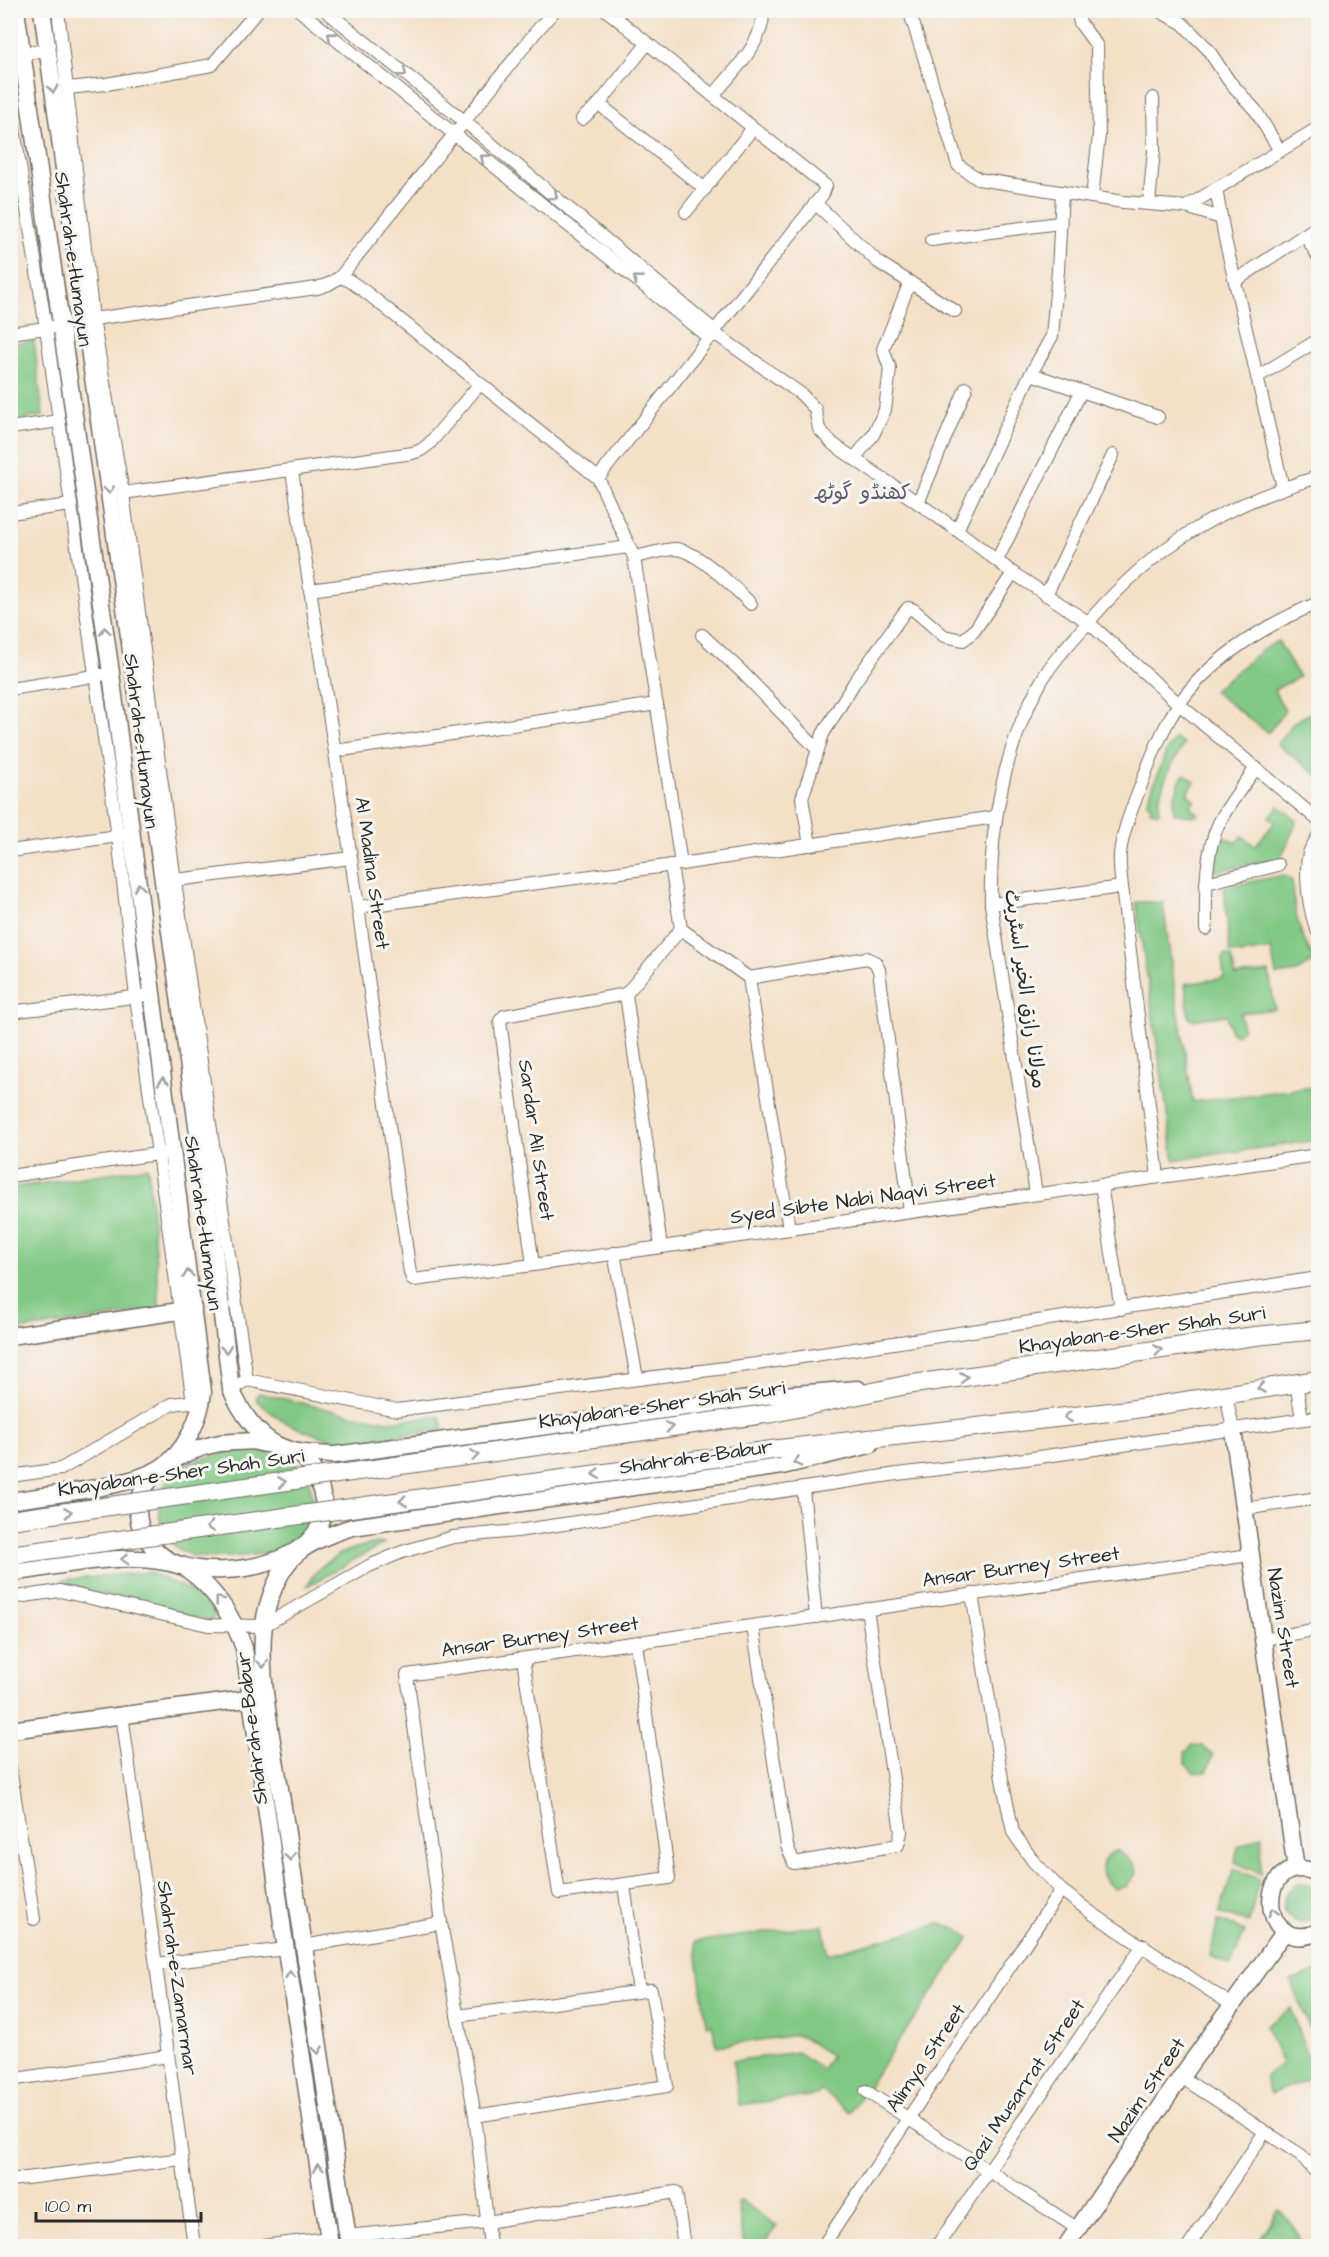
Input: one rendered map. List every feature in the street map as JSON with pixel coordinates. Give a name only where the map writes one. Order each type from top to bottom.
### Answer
[{"type":"main road","name":"Shahrah-e-Humayun","points":[[16,10],[16,54],[53,327],[111,673],[125,835],[144,996],[199,1398],[198,1417],[190,1434],[163,1466]]},
{"type":"main road","name":"Shahrah-e-Humayun","points":[[42,10],[169,881],[200,1150],[231,1389],[239,1407],[250,1421],[279,1446]]},
{"type":"main road","points":[[165,1153],[200,1150]]},
{"type":"main road","points":[[10,1336],[187,1310]]},
{"type":"main road","name":"Khayaban-e-Sher Shah Suri","points":[[10,1520],[773,1413],[906,1385],[1255,1336],[1318,1330]]},
{"type":"main road","points":[[10,1555],[779,1449],[1128,1410],[1318,1380]]},
{"type":"main road","points":[[10,1501],[107,1485],[141,1476],[189,1452],[219,1443],[252,1441],[309,1453],[335,1455],[771,1396],[906,1385]]},
{"type":"main road","points":[[199,1398],[231,1389]]},
{"type":"main road","name":"Nazim Street","points":[[1233,1430],[1296,1869]]},
{"type":"main road","name":"Shahrah-e-Babur","points":[[329,2242],[286,1949],[259,1698],[263,1626],[274,1587],[284,1568],[297,1551],[327,1535],[352,1527],[782,1466],[915,1435]]},
{"type":"main road","points":[[10,1573],[135,1559],[210,1571],[240,1570],[271,1563],[297,1551],[313,1535],[321,1519],[324,1497],[317,1476],[304,1458],[279,1446]]},
{"type":"main road","points":[[163,1466],[148,1481],[140,1497],[138,1518],[146,1540],[161,1556],[183,1566]]},
{"type":"main road","name":"Shahrah-e-Babur","points":[[183,1566],[215,1594],[236,1627],[259,1698],[303,1946],[348,2241]]},
{"type":"main road","points":[[10,1730],[259,1698]]},
{"type":"main road","points":[[1318,1873],[1310,1869],[1296,1869],[1284,1874],[1275,1884],[1270,1896],[1270,1910],[1276,1922],[1285,1931],[1298,1936],[1311,1936],[1318,1932]]},
{"type":"main road","name":"Nazim Street","points":[[1066,2247],[1181,2076],[1285,1931]]},
{"type":"main road","points":[[322,2196],[341,2194]]},
{"type":"street","points":[[58,10],[93,319],[123,493],[169,881],[247,1380]]},
{"type":"street","points":[[68,88],[212,65],[258,10]]},
{"type":"street","points":[[299,10],[454,134],[713,334],[801,394],[815,409],[819,429],[833,444],[957,530],[1013,573],[1088,622],[1179,704],[1318,820]]},
{"type":"street","points":[[325,10],[464,121],[713,334]]},
{"type":"street","points":[[93,319],[329,285],[340,277],[555,10]]},
{"type":"street","points":[[598,478],[823,194],[826,186],[606,10]]},
{"type":"street","points":[[713,96],[757,41],[763,18],[762,10]]},
{"type":"street","points":[[909,10],[958,165],[978,178],[1092,197],[1186,207],[1221,218]]},
{"type":"street","points":[[1077,10],[1080,23],[1097,46],[1099,135],[1092,197]]},
{"type":"street","points":[[1157,10],[1182,23],[1207,48],[1229,81],[1256,111],[1280,151]]},
{"type":"street","points":[[582,119],[599,104],[647,44]]},
{"type":"street","points":[[16,54],[48,50]]},
{"type":"street","points":[[1149,204],[1154,150],[1153,98]]},
{"type":"street","points":[[10,104],[53,327],[59,421],[94,676],[125,835],[10,851]]},
{"type":"street","points":[[599,104],[705,189]]},
{"type":"street","points":[[687,212],[753,128]]},
{"type":"street","points":[[1186,207],[1318,128]]},
{"type":"street","points":[[1216,189],[1283,488]]},
{"type":"street","points":[[957,530],[1031,374],[1052,336],[1062,192]]},
{"type":"street","points":[[815,202],[878,262],[955,311]]},
{"type":"street","points":[[931,240],[1059,223]]},
{"type":"street","points":[[1235,281],[1318,226]]},
{"type":"street","points":[[1305,235],[1318,256]]},
{"type":"street","points":[[340,277],[350,280],[368,293],[479,385],[598,478],[632,552],[657,704],[676,865],[681,929],[626,994],[662,1247]]},
{"type":"street","points":[[854,459],[873,435],[885,410],[890,368],[883,349],[910,282]]},
{"type":"street","points":[[10,333],[53,327]]},
{"type":"street","points":[[1257,377],[1318,340]]},
{"type":"street","points":[[1031,374],[1158,417]]},
{"type":"street","points":[[123,493],[413,453],[429,444],[479,385]]},
{"type":"street","points":[[918,503],[966,388]]},
{"type":"street","points":[[997,560],[1081,392]]},
{"type":"street","points":[[10,428],[59,421]]},
{"type":"street","points":[[1046,595],[1113,455]]},
{"type":"street","name":"Al Madina Street","points":[[292,471],[351,858],[410,1273],[413,1280]]},
{"type":"street","name":"مولانا رازق الخیر اسٹریٹ","points":[[1036,1194],[991,904],[990,869],[995,817],[1008,764],[1023,721],[1041,680],[1064,648],[1116,591],[1158,552],[1192,530],[1239,506],[1318,477]]},
{"type":"street","points":[[10,513],[70,504]]},
{"type":"street","points":[[310,590],[632,552],[676,549],[723,576],[751,604]]},
{"type":"street","points":[[810,845],[802,798],[823,734],[854,683],[908,608],[914,610],[944,636],[963,640],[974,631],[1013,573]]},
{"type":"street","points":[[1158,1177],[1120,854],[1150,759],[1179,704],[1202,676],[1233,651],[1268,627],[1318,603]]},
{"type":"street","points":[[702,635],[740,670],[818,750]]},
{"type":"street","points":[[10,689],[111,673]]},
{"type":"street","points":[[335,752],[657,704]]},
{"type":"street","points":[[1206,930],[1206,883],[1211,848],[1218,825],[1228,806],[1256,768]]},
{"type":"street","points":[[358,907],[676,865],[995,817]]},
{"type":"street","points":[[1318,836],[1309,852],[1308,888],[1312,920],[1318,932]]},
{"type":"street","points":[[169,881],[351,858]]},
{"type":"street","points":[[1206,883],[1278,865]]},
{"type":"street","points":[[991,904],[1122,886]]},
{"type":"street","points":[[681,929],[749,978],[789,1229]]},
{"type":"street","points":[[749,978],[867,958],[875,962],[879,970],[910,1212]]},
{"type":"street","name":"Sardar Ali Street","points":[[533,1265],[500,1021],[504,1016],[626,994]]},
{"type":"street","points":[[10,1012],[144,996]]},
{"type":"street","points":[[10,1176],[165,1153]]},
{"type":"street","name":"Syed Sibte Nabi Naqvi Street","points":[[413,1280],[1318,1155]]},
{"type":"street","points":[[1101,1185],[1121,1308]]},
{"type":"street","points":[[614,1253],[637,1378]]},
{"type":"street","points":[[231,1389],[247,1380],[397,1410],[637,1378],[756,1365],[1318,1278]]},
{"type":"street","points":[[1296,1382],[1302,1419]]},
{"type":"street","points":[[1226,1394],[1233,1430]]},
{"type":"street","points":[[10,1476],[61,1469],[172,1404],[199,1398]]},
{"type":"street","points":[[10,1598],[60,1591],[208,1625],[263,1626],[369,1566],[402,1552],[453,1537],[517,1531],[897,1474],[1025,1459],[1318,1417]]},
{"type":"street","points":[[803,1489],[816,1617]]},
{"type":"street","points":[[1244,1509],[1318,1498]]},
{"type":"street","name":"Ansar Burney Street","points":[[490,2247],[475,2116],[441,1923],[407,1675],[1250,1555]]},
{"type":"street","points":[[972,1594],[1002,1779],[1013,1832],[1033,1861],[1061,1890],[1093,1914],[1232,2005]]},
{"type":"street","points":[[753,1626],[787,1846],[794,1863],[898,1845],[901,1832],[867,1609]]},
{"type":"street","points":[[1264,1639],[1318,1629]]},
{"type":"street","points":[[523,1659],[559,1893],[624,1885],[669,1878],[636,1643]]},
{"type":"street","name":"Shahrah-e-Zamarmar","points":[[122,1714],[194,2247]]},
{"type":"street","points":[[10,1767],[34,1919]]},
{"type":"street","points":[[624,1885],[639,1991]]},
{"type":"street","name":"Alimya Street","points":[[823,2247],[1061,1890]]},
{"type":"street","points":[[303,1946],[441,1923]]},
{"type":"street","name":"Qazi Musarrat Street","points":[[938,2247],[1143,1945]]},
{"type":"street","points":[[156,1964],[286,1949]]},
{"type":"street","points":[[457,2016],[651,1990],[667,2086],[475,2116]]},
{"type":"street","points":[[10,2080],[168,2056]]},
{"type":"street","points":[[1181,2076],[1264,2133],[1301,2155],[1318,2175]]},
{"type":"street","points":[[866,2091],[1078,2229]]},
{"type":"street","points":[[1189,2247],[1264,2133]]},
{"type":"street","points":[[10,2180],[182,2158]]},
{"type":"street","points":[[348,2241],[676,2192],[684,2247]]},
{"type":"street","points":[[262,2247],[329,2242]]},
{"type":"green space","points":[[34,341],[43,416],[11,421],[11,344]]},
{"type":"green space","points":[[1278,641],[1299,677],[1274,690],[1285,711],[1268,733],[1213,691],[1263,649]]},
{"type":"green space","points":[[1318,709],[1318,776],[1277,744],[1294,722]]},
{"type":"green space","points":[[1175,738],[1184,744],[1163,786],[1159,813],[1150,811],[1151,805],[1147,803],[1166,752]]},
{"type":"green space","points":[[1185,774],[1195,782],[1187,794],[1195,800],[1190,807],[1198,814],[1196,816],[1175,814],[1173,808],[1181,778]]},
{"type":"green space","points":[[1279,806],[1297,821],[1281,858],[1212,872],[1222,836],[1236,843],[1242,836],[1255,846],[1275,822],[1269,817]]},
{"type":"green space","points":[[1286,876],[1292,881],[1298,922],[1315,960],[1297,972],[1276,975],[1271,949],[1242,954],[1230,952],[1224,887]]},
{"type":"green space","points":[[1136,902],[1163,902],[1193,1102],[1314,1087],[1318,1140],[1174,1160]]},
{"type":"green space","points":[[1225,955],[1232,957],[1235,976],[1269,972],[1275,1009],[1240,1013],[1243,1028],[1238,1035],[1231,1033],[1227,1015],[1192,1020],[1189,1018],[1185,984],[1224,978],[1222,960]]},
{"type":"green space","points":[[148,1167],[160,1310],[11,1331],[11,1188]]},
{"type":"green space","points":[[259,1393],[388,1421],[440,1416],[443,1430],[341,1443],[281,1420],[257,1401],[256,1396]]},
{"type":"green space","points":[[242,1450],[282,1456],[299,1466],[307,1477],[311,1490],[310,1516],[304,1528],[296,1539],[284,1547],[258,1554],[205,1557],[190,1555],[178,1549],[163,1528],[160,1516],[159,1504],[168,1480],[177,1470],[190,1463]]},
{"type":"green space","points":[[376,1543],[385,1543],[307,1586],[319,1568],[336,1556]]},
{"type":"green space","points":[[148,1572],[199,1595],[212,1606],[214,1617],[209,1621],[64,1584],[63,1580]]},
{"type":"green space","points":[[1192,1745],[1202,1746],[1213,1755],[1207,1772],[1195,1773],[1185,1764],[1185,1753]]},
{"type":"green space","points":[[1262,1835],[1261,1874],[1235,1862],[1238,1847]]},
{"type":"green space","points":[[1118,1850],[1133,1863],[1137,1872],[1127,1886],[1114,1889],[1105,1879],[1102,1868],[1106,1857]]},
{"type":"green space","points":[[1234,1868],[1259,1880],[1249,1923],[1219,1913]]},
{"type":"green space","points":[[1302,1884],[1316,1889],[1321,1903],[1316,1917],[1302,1922],[1288,1917],[1283,1903],[1288,1889]]},
{"type":"green space","points":[[1218,1920],[1245,1931],[1231,1965],[1210,1956]]},
{"type":"green space","points":[[940,1924],[956,1928],[969,1939],[850,2112],[821,2090],[817,2095],[739,2105],[733,2061],[797,2052],[822,2069],[831,2056],[796,2035],[717,2046],[712,2024],[706,2025],[695,1942],[823,1925],[828,1954]]},
{"type":"green space","points":[[1318,1971],[1318,2030],[1311,2032],[1291,1981]]},
{"type":"green space","points":[[1291,2008],[1314,2077],[1270,2094],[1264,2077],[1282,2064],[1266,2026]]},
{"type":"green space","points":[[742,2201],[777,2226],[762,2246],[744,2246],[738,2202]]},
{"type":"green space","points":[[1279,2210],[1293,2226],[1302,2246],[1255,2246]]},
{"type":"district","name":"کھنڈو گوٹھ","points":[[862,492]]}]
